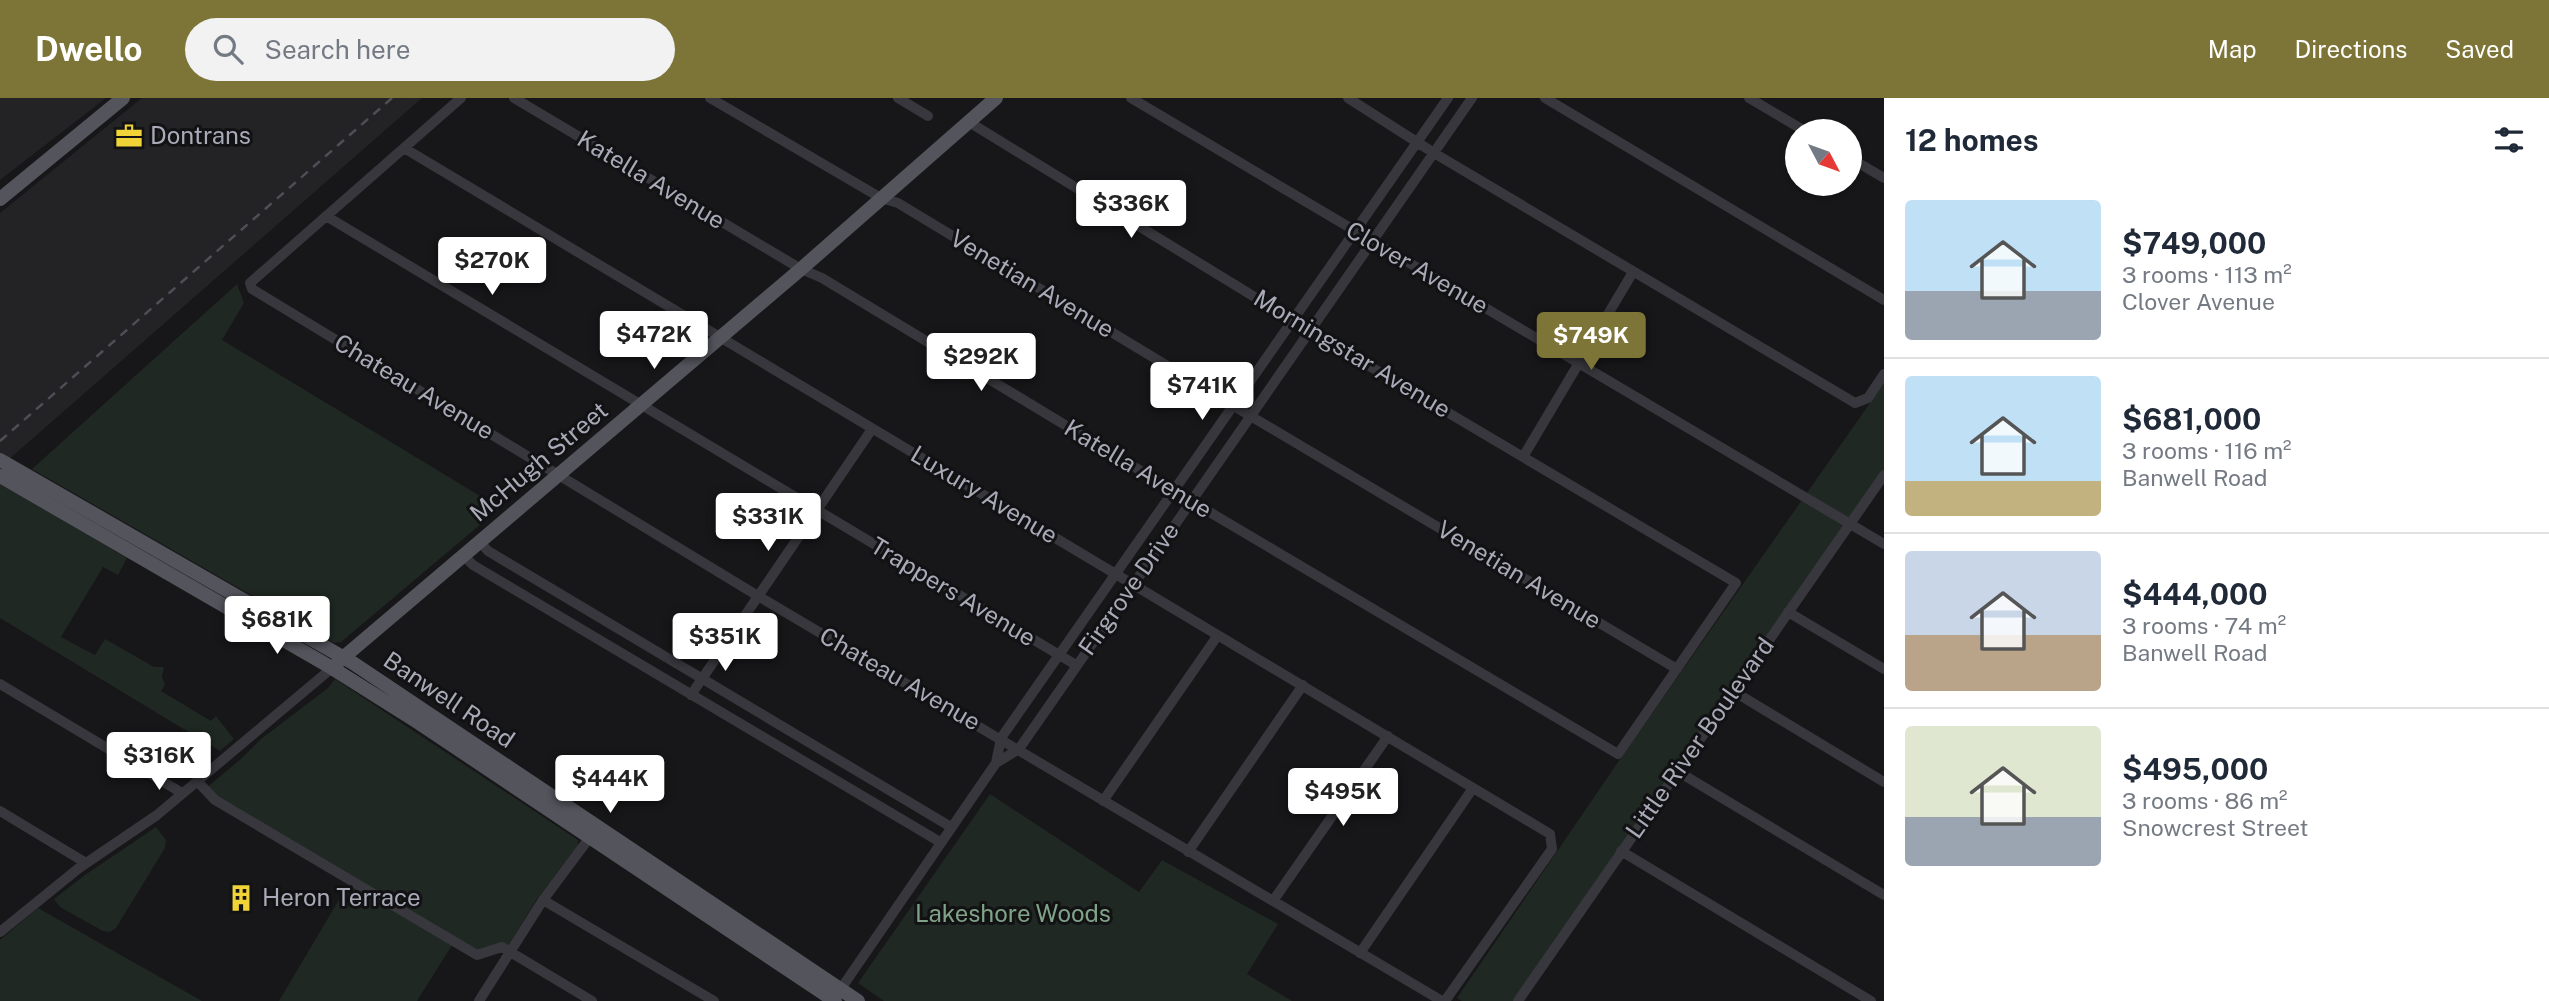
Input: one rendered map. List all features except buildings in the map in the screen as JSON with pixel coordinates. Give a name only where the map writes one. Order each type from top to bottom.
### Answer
[{"type":"main road","points":[[0,199],[123,98]]},
{"type":"main road","name":"McHugh Street","points":[[332,667],[802,269],[996,98]]},
{"type":"main road","name":"Banwell Road","points":[[0,460],[344,657],[593,833],[835,998],[858,1001]]},
{"type":"main road","name":"Banwell Road","points":[[0,476],[332,667],[593,833]]},
{"type":"street","points":[[326,216],[461,98]]},
{"type":"street","name":"Katella Avenue","points":[[514,98],[802,269],[822,278],[1174,491],[1618,754],[1677,669]]},
{"type":"street","name":"Venetian Avenue","points":[[710,98],[881,198],[902,205],[1233,406],[1677,669]]},
{"type":"street","name":"Clover Avenue","points":[[1131,98],[1884,544]]},
{"type":"street","points":[[1348,98],[1434,153],[1856,403],[1868,398],[1884,374]]},
{"type":"street","name":"Firgrove Drive","points":[[996,763],[1001,738],[1448,98]]},
{"type":"street","name":"Firgrove Drive","points":[[835,998],[996,763],[1018,749],[1472,98]]},
{"type":"street","points":[[1545,98],[1884,300]]},
{"type":"street","points":[[1749,98],[1785,119]]},
{"type":"street","points":[[904,100],[928,116]]},
{"type":"street","name":"Morningstar Avenue","points":[[969,122],[1310,331],[1736,583],[1677,669]]},
{"type":"street","name":"Luxury Avenue","points":[[404,148],[1550,834],[1552,849],[1443,1001]]},
{"type":"street","points":[[1862,165],[1884,178]]},
{"type":"street","name":"Chateau Avenue","points":[[326,216],[250,283],[252,289],[758,596],[1443,1001]]},
{"type":"street","name":"Trappers Avenue","points":[[326,216],[1076,665]]},
{"type":"street","points":[[1523,457],[1633,272]]},
{"type":"street","points":[[691,695],[872,429]]},
{"type":"street","name":"Little River Boulevard","points":[[1518,1001],[1884,475]]},
{"type":"street","points":[[480,542],[488,551],[951,827]]},
{"type":"street","points":[[464,555],[473,565],[940,842]]},
{"type":"street","points":[[580,628],[589,612]]},
{"type":"street","points":[[1788,612],[1884,669]]},
{"type":"street","points":[[1104,801],[1218,635]]},
{"type":"street","points":[[0,932],[39,898],[86,863],[157,816],[332,667]]},
{"type":"street","points":[[0,684],[182,793]]},
{"type":"street","points":[[1188,852],[1303,685]]},
{"type":"street","points":[[1732,691],[1884,782]]},
{"type":"street","points":[[1273,901],[1388,736]]},
{"type":"street","points":[[815,768],[826,752]]},
{"type":"street","points":[[1677,771],[1884,895]]},
{"type":"street","points":[[197,781],[215,800],[477,956],[502,947],[592,1001]]},
{"type":"street","points":[[1360,953],[1473,788]]},
{"type":"street","points":[[0,811],[86,863]]},
{"type":"street","points":[[479,1001],[543,900],[593,833]]},
{"type":"street","points":[[1621,851],[1871,1001]]},
{"type":"street","points":[[543,900],[714,1001]]},
{"type":"shaded area","points":[[0,98],[106,98],[0,180]]},
{"type":"shaded area","points":[[142,98],[422,98],[0,467],[0,213]]},
{"type":"green space","points":[[237,284],[244,303],[222,340],[500,508],[341,642],[334,643],[32,469]]},
{"type":"green space","points":[[1884,383],[1884,475],[1518,1001],[1462,1001],[1457,998],[1616,765]]},
{"type":"green space","points":[[0,484],[127,558],[118,575],[103,567],[61,637],[95,655],[105,639],[154,667],[164,667],[162,677],[165,685],[161,691],[211,721],[216,716],[234,739],[220,751],[0,618]]},
{"type":"green space","points":[[335,679],[578,840],[578,845],[537,899],[506,949],[477,955],[454,942],[417,1001],[279,1001],[350,881],[204,790],[261,739],[328,688]]},
{"type":"green space","name":"Lakeshore Woods","points":[[990,794],[1139,892],[1162,860],[1278,924],[1247,974],[1292,1001],[884,1001],[858,983]]},
{"type":"green space","points":[[156,827],[166,840],[165,848],[116,928],[110,932],[103,931],[60,907],[54,899]]},
{"type":"green space","points":[[38,908],[202,1001],[0,1001],[0,940]]},
{"type":"railway","points":[[0,441],[392,98]]},
{"type":"place","name":"Dontrans","points":[[129,136]]},
{"type":"place","name":"Heron Terrace","points":[[241,898]]}]
